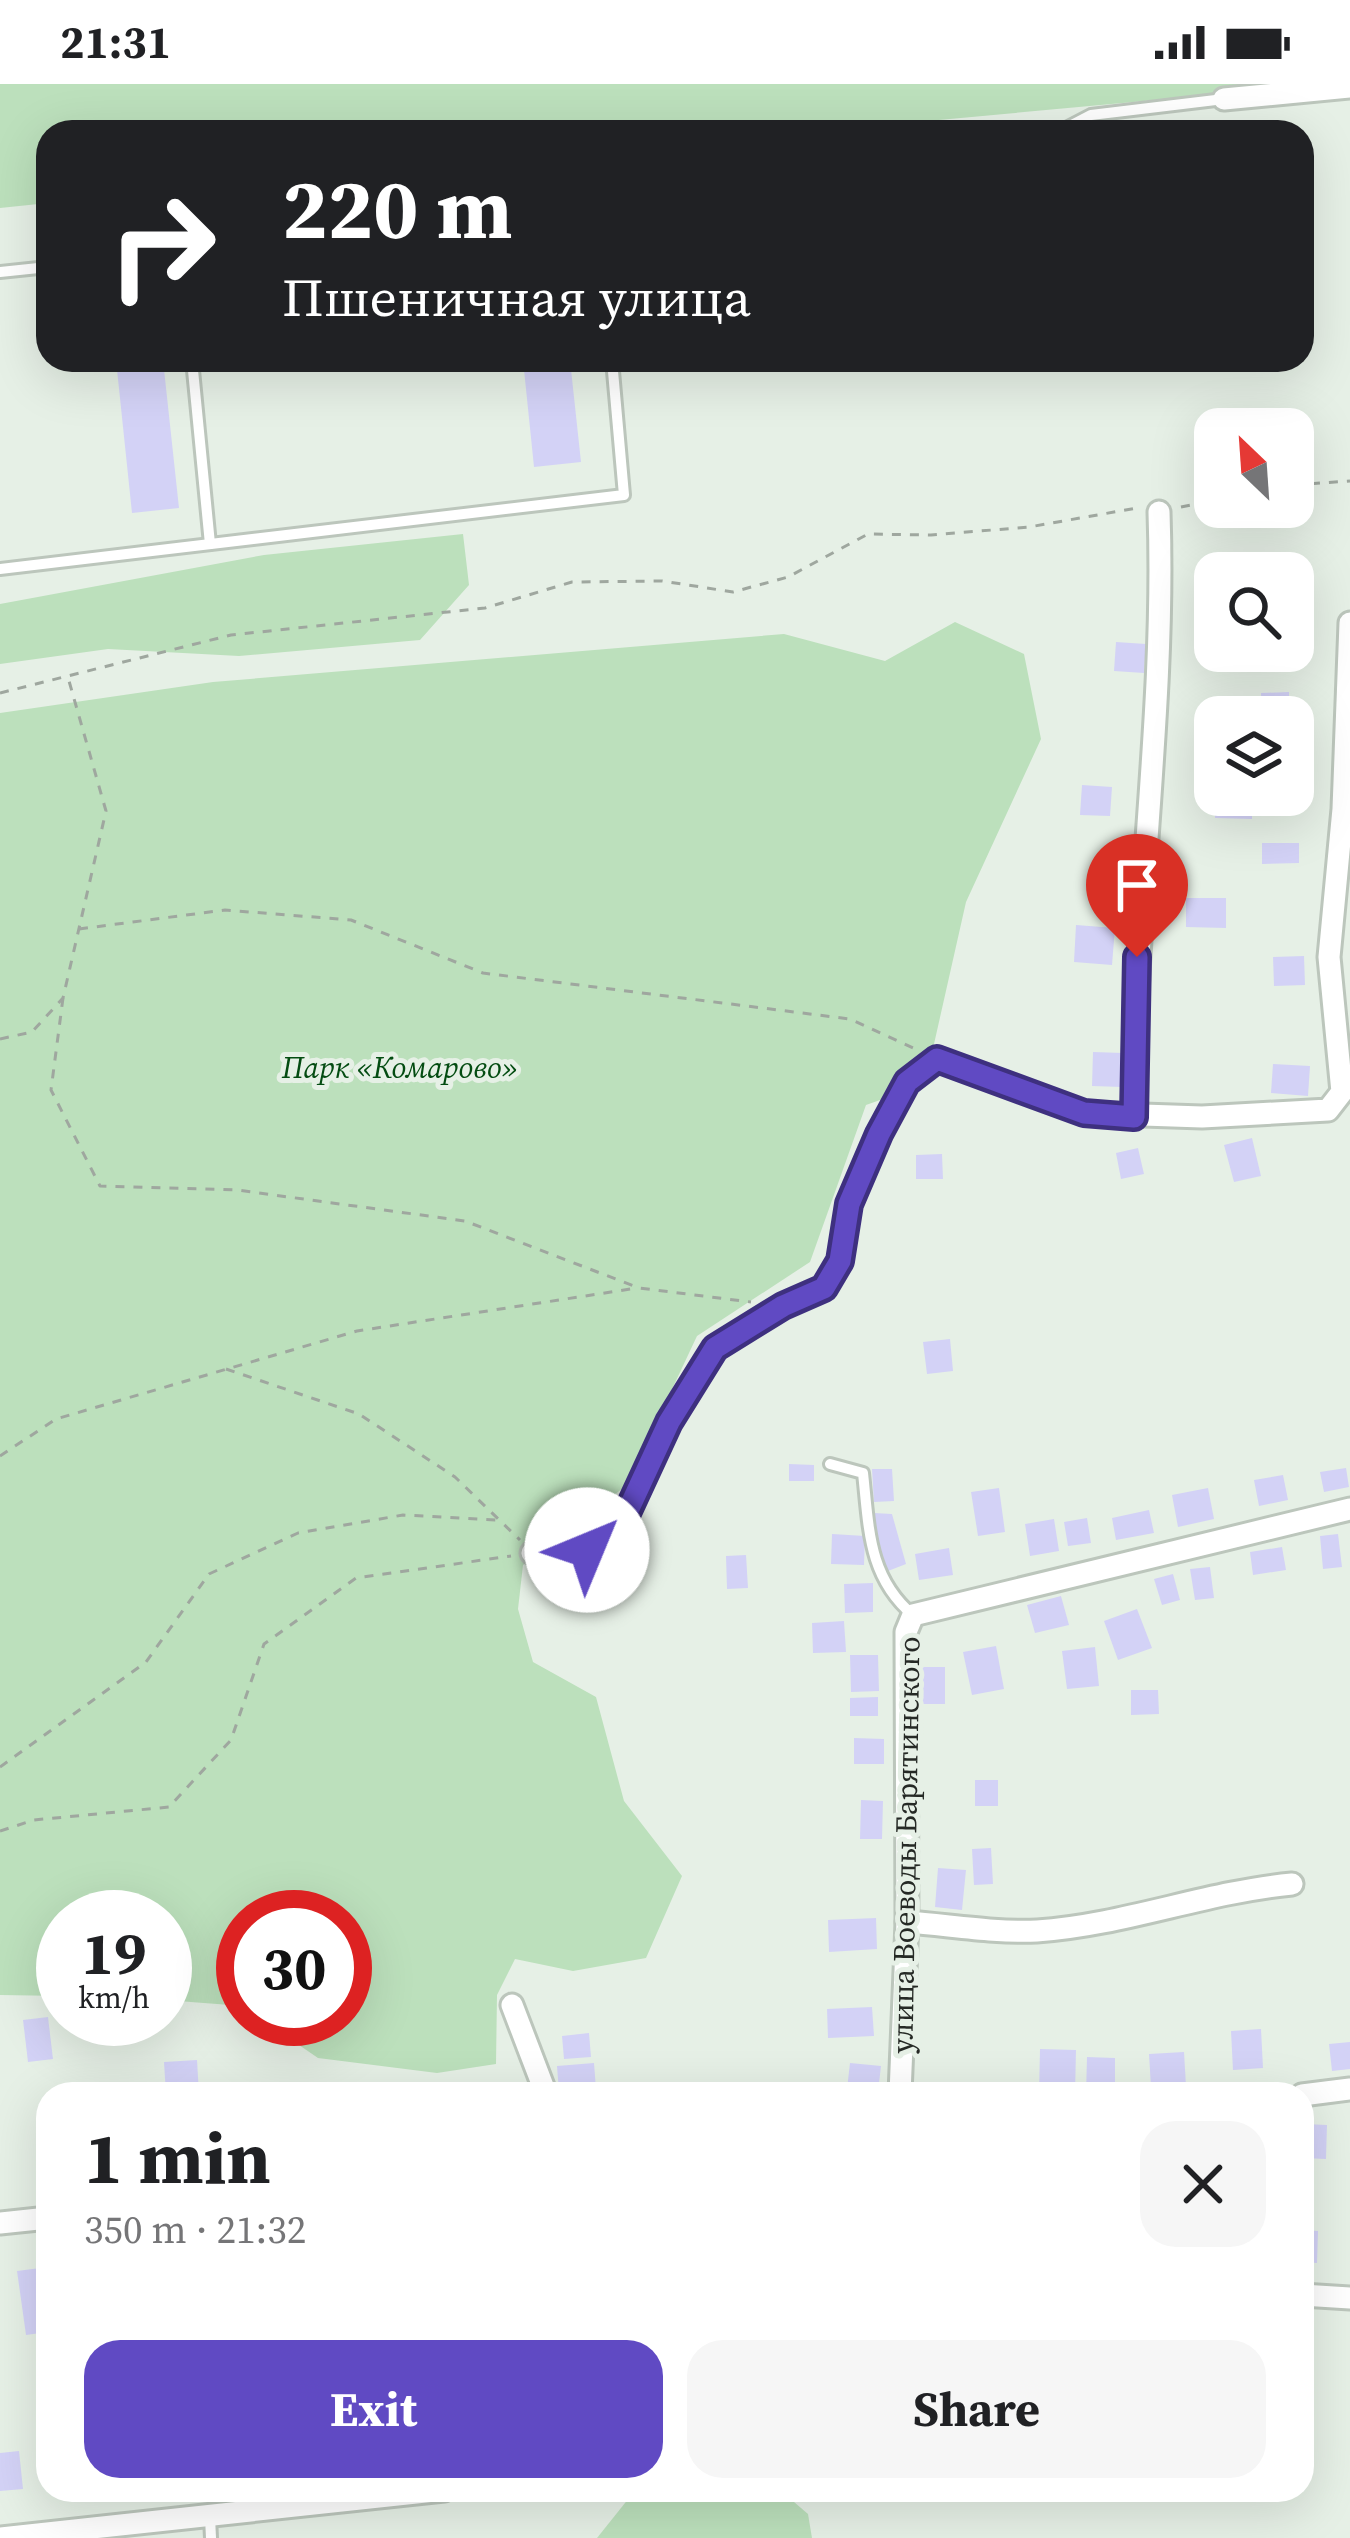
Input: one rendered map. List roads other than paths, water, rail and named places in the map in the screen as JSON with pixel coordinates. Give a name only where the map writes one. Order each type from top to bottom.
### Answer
[{"type":"street","points":[[1224,99],[1350,87]]},
{"type":"street","points":[[1134,1117],[1138,911],[1162,608],[1159,512]]},
{"type":"street","points":[[532,1553],[587,1550],[625,1517],[669,1422],[715,1348],[783,1306],[824,1288],[840,1261],[849,1204],[907,1082],[947,1063],[1084,1113],[1284,1116],[1328,1110],[1342,1092],[1329,957],[1343,809],[1350,623]]},
{"type":"street","name":"улица Воеводы Барятинского","points":[[900,2082],[907,1922],[906,1632],[914,1615],[1350,1509]]},
{"type":"street","points":[[907,1922],[1036,1931],[1128,1916],[1224,1890],[1292,1884]]},
{"type":"street","points":[[512,2005],[541,2082]]},
{"type":"street","points":[[1314,2094],[1350,2089]]},
{"type":"street","points":[[0,2223],[36,2219]]},
{"type":"street","points":[[1314,2296],[1350,2298]]},
{"type":"street","points":[[0,2538],[211,2528],[328,2502]]},
{"type":"lane","points":[[1081,120],[1224,99]]},
{"type":"lane","points":[[0,272],[36,268]]},
{"type":"lane","points":[[193,372],[210,544]]},
{"type":"lane","points":[[0,569],[624,494],[613,372]]},
{"type":"lane","points":[[830,1464],[863,1473],[872,1559],[896,1601],[914,1615]]},
{"type":"park label","name":"Парк «Комарово»","points":[[400,1068]]}]
